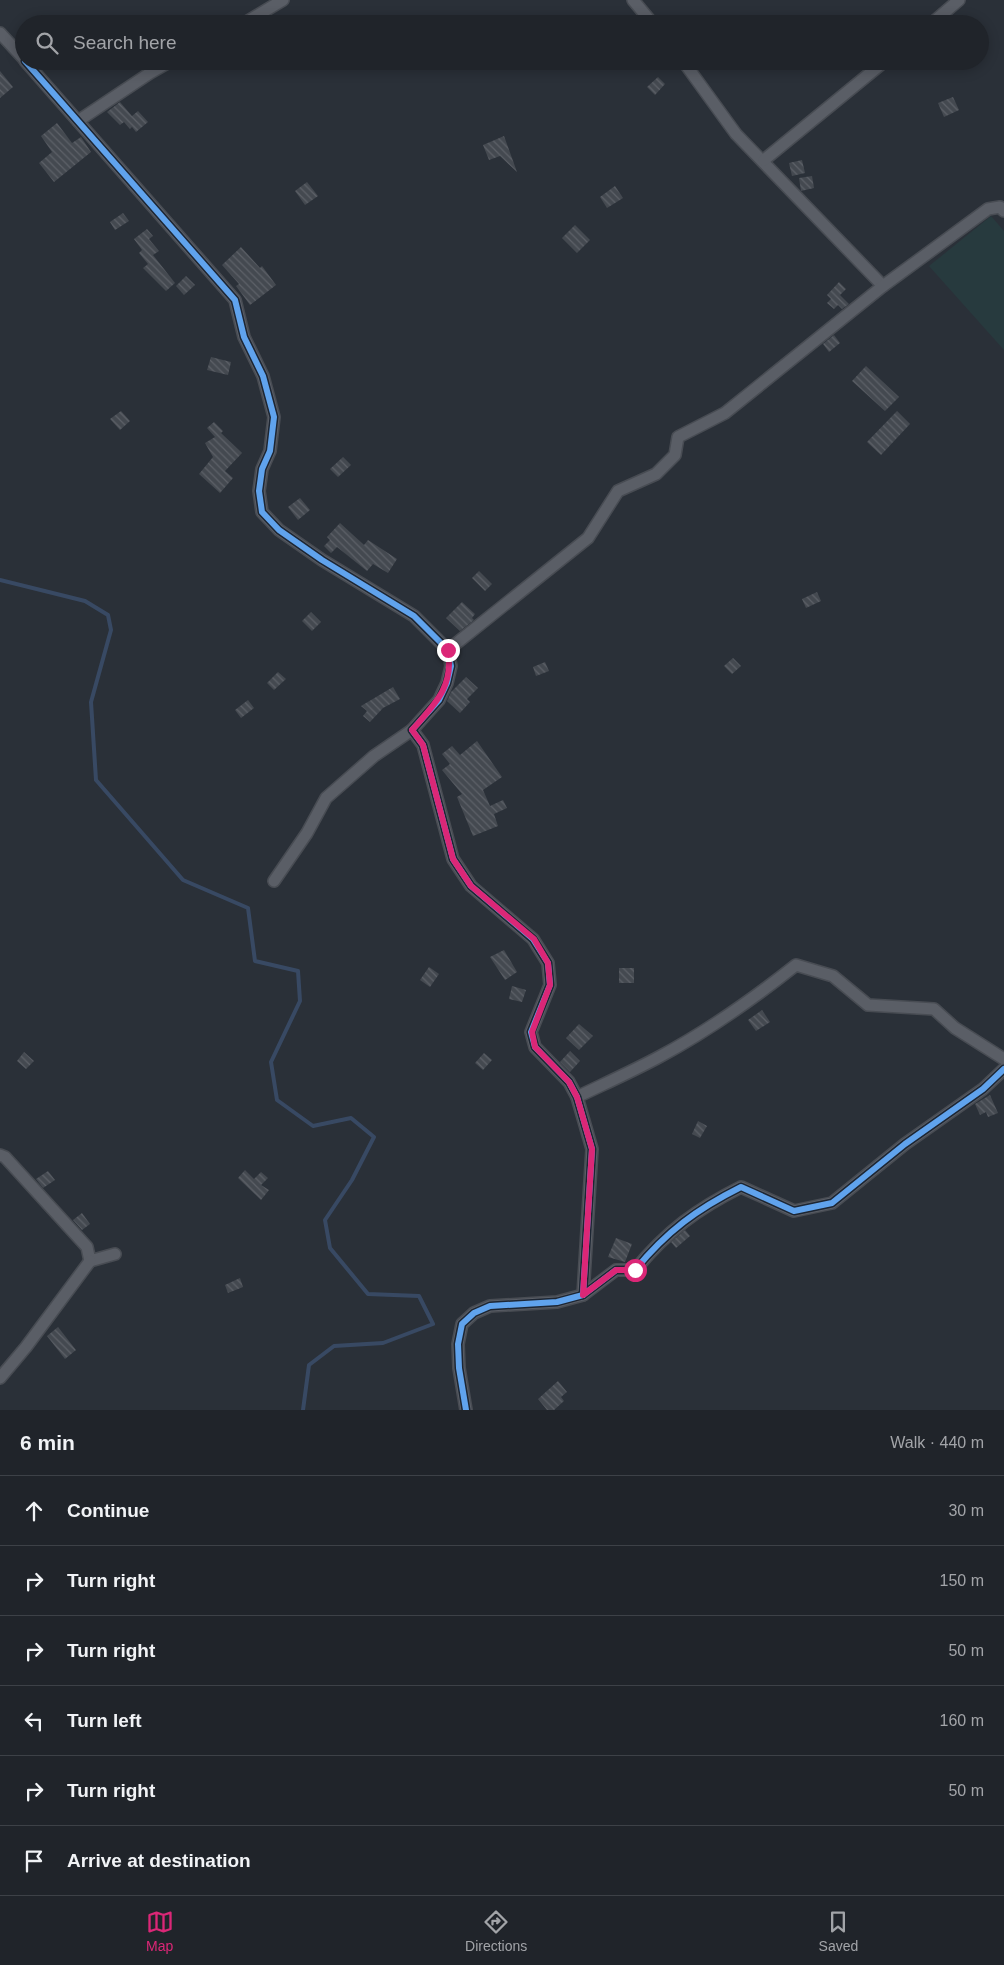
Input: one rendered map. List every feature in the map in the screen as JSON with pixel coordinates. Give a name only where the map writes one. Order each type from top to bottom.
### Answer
[{"type":"street","points":[[258,15],[283,0]]},
{"type":"street","points":[[633,0],[646,15]]},
{"type":"street","points":[[942,15],[959,0]]},
{"type":"street","points":[[0,33],[15,49]]},
{"type":"street","points":[[34,70],[235,300],[244,338],[263,376],[274,417],[270,451],[262,469],[259,491],[262,512],[279,530],[322,560],[414,616],[448,650],[451,666],[447,683],[439,700],[412,730],[374,756],[326,798],[307,833],[274,882]]},
{"type":"street","points":[[78,120],[155,70]]},
{"type":"street","points":[[690,70],[736,134],[764,160],[883,286]]},
{"type":"street","points":[[764,160],[874,70]]},
{"type":"street","points":[[448,650],[588,538],[618,491],[656,474],[675,455],[678,437],[725,413],[883,286],[988,209],[1000,207],[1004,211]]},
{"type":"street","points":[[412,730],[423,745],[453,859],[471,886],[534,939],[548,963],[550,985],[532,1032],[533,1040],[535,1047],[569,1082],[577,1097],[592,1149],[583,1295]]},
{"type":"street","points":[[577,1097],[660,1057],[764,991],[796,966],[833,976],[868,1005],[934,1009],[955,1028],[1004,1059]]},
{"type":"street","points":[[466,1410],[459,1368],[458,1344],[462,1324],[474,1313],[490,1306],[557,1302],[583,1295],[616,1270],[635,1270],[656,1244],[705,1205],[741,1187],[794,1211],[832,1203],[905,1144],[983,1089],[1004,1070]]},
{"type":"street","points":[[0,1156],[5,1157],[87,1247],[90,1260]]},
{"type":"street","points":[[0,1378],[26,1347],[90,1260],[115,1254]]},
{"type":"green space","points":[[991,216],[1004,231],[1004,350],[929,266]]},
{"type":"building","points":[[0,71],[13,87],[0,98]]},
{"type":"building","points":[[658,77],[665,84],[655,95],[647,87]]},
{"type":"building","points":[[953,97],[959,110],[944,117],[938,103]]},
{"type":"building","points":[[120,102],[132,116],[138,111],[148,122],[136,132],[132,127],[130,129],[124,122],[120,125],[107,112]]},
{"type":"building","points":[[57,123],[72,143],[81,137],[91,152],[54,182],[39,163],[52,152],[41,136]]},
{"type":"building","points":[[504,136],[517,172],[500,156],[489,160],[483,145]]},
{"type":"building","points":[[802,160],[805,173],[792,176],[789,163]]},
{"type":"building","points":[[812,176],[814,188],[801,191],[799,178]]},
{"type":"building","points":[[307,182],[318,196],[305,205],[295,191]]},
{"type":"building","points":[[615,186],[623,198],[607,208],[600,197]]},
{"type":"building","points":[[123,213],[129,221],[115,230],[110,222]]},
{"type":"building","points":[[575,225],[590,240],[577,253],[562,238]]},
{"type":"building","points":[[147,229],[153,236],[149,239],[159,251],[153,255],[175,283],[166,291],[143,268],[148,264],[139,253],[142,250],[134,239]]},
{"type":"building","points":[[241,247],[260,268],[262,266],[276,285],[250,305],[236,286],[239,284],[222,265]]},
{"type":"building","points":[[186,276],[195,285],[184,295],[176,286]]},
{"type":"building","points":[[839,282],[846,289],[840,295],[849,304],[842,309],[838,305],[834,309],[827,303],[831,299],[827,295]]},
{"type":"building","points":[[834,335],[840,343],[829,352],[823,344]]},
{"type":"building","points":[[211,357],[231,362],[228,375],[207,370]]},
{"type":"building","points":[[866,366],[899,397],[885,411],[852,381]]},
{"type":"building","points":[[121,411],[130,421],[120,430],[110,419]]},
{"type":"building","points":[[897,411],[910,424],[881,455],[867,442]]},
{"type":"building","points":[[214,422],[223,431],[221,433],[242,453],[225,471],[233,478],[220,493],[199,474],[213,457],[205,443],[215,437],[207,428]]},
{"type":"building","points":[[343,457],[351,465],[338,477],[330,469]]},
{"type":"building","points":[[300,498],[310,510],[298,520],[288,507]]},
{"type":"building","points":[[340,523],[364,545],[368,540],[397,559],[388,573],[373,564],[367,571],[337,547],[331,553],[324,546],[330,540],[327,537]]},
{"type":"building","points":[[479,571],[492,584],[485,591],[472,578]]},
{"type":"building","points":[[817,592],[821,601],[806,608],[802,599]]},
{"type":"building","points":[[462,602],[475,614],[472,618],[474,620],[460,631],[446,618]]},
{"type":"building","points":[[311,612],[321,622],[312,631],[302,621]]},
{"type":"building","points":[[733,658],[741,666],[732,674],[724,666]]},
{"type":"building","points":[[545,662],[549,671],[536,676],[533,667]]},
{"type":"building","points":[[278,672],[286,679],[274,690],[267,683]]},
{"type":"building","points":[[466,677],[478,688],[467,699],[470,702],[460,713],[447,701],[451,692]]},
{"type":"building","points":[[393,687],[400,699],[383,708],[370,722],[363,716],[367,711],[361,706]]},
{"type":"building","points":[[248,700],[254,708],[241,718],[235,710]]},
{"type":"building","points":[[477,741],[502,777],[483,790],[490,806],[503,800],[507,808],[494,814],[498,826],[473,836],[457,797],[462,794],[442,770],[450,764],[442,754],[452,746],[460,755]]},
{"type":"building","points":[[504,950],[517,972],[505,980],[490,957]]},
{"type":"building","points":[[429,967],[439,974],[430,987],[420,980]]},
{"type":"building","points":[[619,968],[634,968],[634,983],[619,983]]},
{"type":"building","points":[[512,986],[526,990],[522,1002],[509,999]]},
{"type":"building","points":[[762,1010],[770,1022],[756,1031],[748,1020]]},
{"type":"building","points":[[579,1024],[593,1036],[579,1050],[566,1038]]},
{"type":"building","points":[[570,1051],[580,1061],[570,1072],[560,1062]]},
{"type":"building","points":[[24,1052],[34,1061],[26,1069],[17,1061]]},
{"type":"building","points":[[484,1053],[492,1060],[483,1070],[475,1063]]},
{"type":"building","points":[[990,1095],[998,1113],[988,1117],[986,1112],[980,1115],[975,1104]]},
{"type":"building","points":[[698,1121],[707,1126],[700,1138],[692,1134]]},
{"type":"building","points":[[245,1170],[254,1179],[261,1172],[268,1178],[261,1185],[269,1190],[261,1200],[238,1178]]},
{"type":"building","points":[[48,1171],[55,1180],[43,1188],[36,1179]]},
{"type":"building","points":[[82,1213],[90,1224],[82,1230],[73,1220]]},
{"type":"building","points":[[685,1230],[690,1236],[676,1248],[671,1242]]},
{"type":"building","points":[[616,1238],[632,1244],[625,1262],[608,1257]]},
{"type":"building","points":[[240,1278],[243,1287],[228,1293],[225,1285]]},
{"type":"building","points":[[58,1327],[76,1350],[65,1359],[47,1336]]},
{"type":"building","points":[[558,1381],[567,1392],[561,1397],[564,1401],[554,1410],[547,1410],[538,1399]]},
{"type":"waterway","points":[[0,580],[85,601],[108,615],[111,630],[91,702],[96,780],[183,880],[248,908],[255,961],[298,971],[300,1001],[271,1062],[277,1100],[313,1126],[351,1118],[374,1137],[352,1180],[325,1220],[330,1248],[368,1294],[419,1296],[433,1324],[383,1343],[334,1346],[309,1365],[303,1410]]},
{"type":"cycle path","points":[[33,70],[235,300],[244,337],[263,376],[274,417],[270,451],[262,469],[259,491],[262,512],[279,530],[322,560],[414,616],[448,650],[451,666],[447,683],[439,700],[412,730],[423,745],[453,859],[471,886],[533,939],[548,963],[550,985],[531,1032],[535,1047],[569,1082],[577,1097],[592,1149],[583,1295]]},
{"type":"cycle path","points":[[466,1410],[459,1368],[458,1344],[462,1324],[474,1313],[490,1306],[557,1302],[583,1295],[616,1270],[635,1270],[671,1232],[710,1204],[741,1187],[794,1211],[832,1203],[905,1144],[983,1089],[1004,1069]]},
{"type":"route","points":[[448,650],[451,666],[447,683],[439,700],[412,730],[423,745],[453,859],[471,886],[534,939],[548,963],[550,985],[532,1032],[535,1047],[569,1082],[577,1097],[592,1149],[583,1295],[616,1270],[635,1270]]}]
